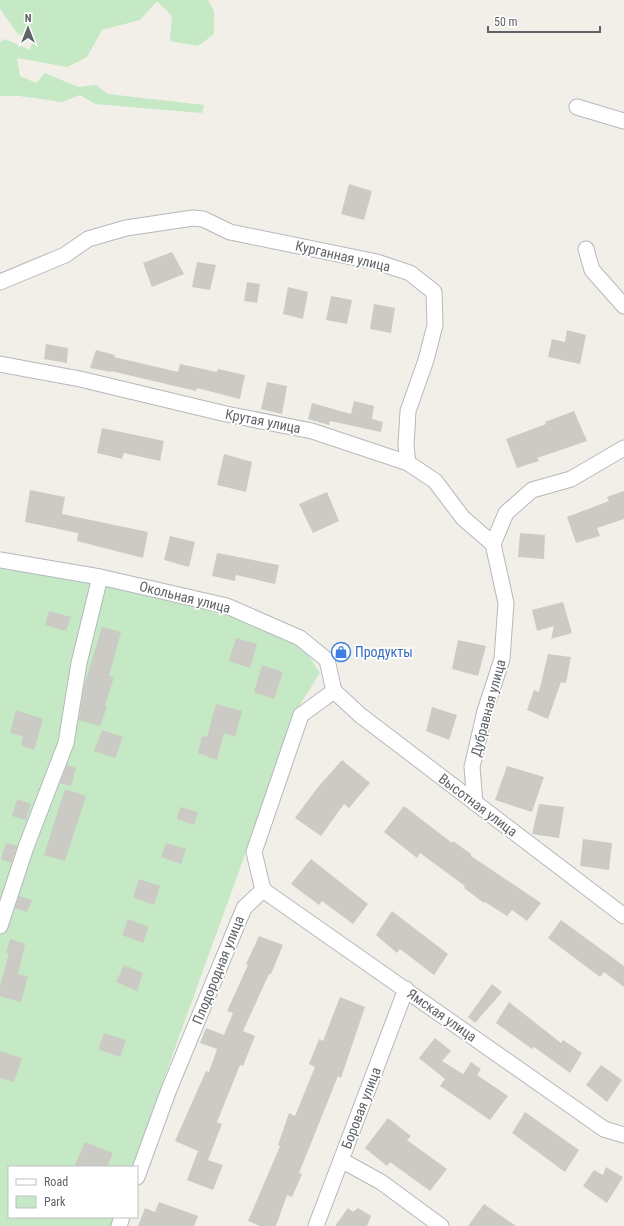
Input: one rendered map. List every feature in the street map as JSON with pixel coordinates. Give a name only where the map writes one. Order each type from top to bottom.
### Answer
[{"type":"street","points":[[577,107],[624,121]]},
{"type":"street","name":"Курганная улица","points":[[0,282],[65,255],[88,239],[126,228],[193,218],[203,219],[230,232],[377,262],[410,273],[434,292],[435,325],[426,360],[408,411],[406,446],[408,463]]},
{"type":"street","points":[[586,249],[592,270],[624,306]]},
{"type":"street","name":"Крутая улица","points":[[0,364],[80,379],[226,414],[312,431],[408,463],[435,481],[463,518],[493,544]]},
{"type":"street","points":[[493,544],[506,512],[532,490],[571,479],[624,448]]},
{"type":"street","name":"Дубравная улица","points":[[475,803],[472,767],[485,711],[502,659],[506,603],[493,544]]},
{"type":"street","name":"Окольная улица","points":[[0,560],[100,577],[227,606],[300,638],[327,660],[334,691]]},
{"type":"street","points":[[0,926],[26,847],[66,743],[79,663],[100,577]]},
{"type":"street","points":[[263,890],[254,852],[301,715],[334,691]]},
{"type":"street","name":"Высотная улица","points":[[334,691],[360,714],[624,916]]},
{"type":"street","name":"Ямская улица","points":[[263,890],[604,1129],[624,1135]]},
{"type":"street","name":"Плодородная улица","points":[[138,1174],[168,1092],[244,908],[263,890]]},
{"type":"street","name":"Боровая улица","points":[[316,1226],[406,989]]},
{"type":"street","points":[[341,1160],[381,1182],[441,1226]]},
{"type":"green space","points":[[0,0],[208,0],[214,11],[214,34],[198,46],[170,41],[172,16],[157,1],[140,20],[102,30],[87,57],[67,67],[17,58],[20,76],[36,83],[45,73],[78,87],[96,85],[108,94],[204,105],[202,113],[95,104],[80,95],[62,102],[19,96],[0,96],[0,42],[5,39],[30,50],[33,38],[18,34],[0,9]]},
{"type":"green space","points":[[0,568],[189,600],[301,644],[320,673],[298,708],[132,1166],[8,1166],[8,1218],[114,1218],[111,1226],[0,1226]]},
{"type":"building","points":[[349,184],[372,191],[364,220],[341,214]]},
{"type":"building","points":[[172,252],[184,274],[152,287],[143,263]]},
{"type":"building","points":[[197,262],[216,265],[210,290],[192,287]]},
{"type":"building","points":[[247,282],[260,284],[257,303],[244,301]]},
{"type":"building","points":[[288,287],[308,292],[303,319],[283,314]]},
{"type":"building","points":[[331,296],[352,300],[347,324],[326,320]]},
{"type":"building","points":[[374,304],[395,308],[391,333],[370,329]]},
{"type":"building","points":[[567,330],[586,335],[580,364],[548,357],[552,339],[565,342]]},
{"type":"building","points":[[46,344],[68,348],[67,363],[44,359]]},
{"type":"building","points":[[96,350],[115,355],[114,357],[178,372],[180,364],[217,372],[218,369],[245,375],[240,399],[197,388],[196,391],[111,371],[90,368]]},
{"type":"building","points":[[267,382],[287,386],[282,414],[261,409]]},
{"type":"building","points":[[354,401],[374,406],[372,419],[383,422],[381,432],[330,421],[329,425],[308,419],[312,403],[351,414]]},
{"type":"building","points":[[574,411],[587,441],[537,458],[539,461],[517,468],[506,439],[546,424],[545,422]]},
{"type":"building","points":[[102,428],[164,441],[160,461],[124,453],[122,459],[97,453]]},
{"type":"building","points":[[224,454],[252,462],[246,492],[217,485]]},
{"type":"building","points":[[30,490],[65,497],[62,514],[148,532],[143,558],[77,541],[78,533],[25,522]]},
{"type":"building","points":[[624,491],[624,519],[597,528],[600,536],[576,543],[567,517],[609,501],[607,497]]},
{"type":"building","points":[[327,492],[339,521],[313,533],[299,504]]},
{"type":"building","points":[[520,533],[545,535],[544,559],[518,557]]},
{"type":"building","points":[[170,536],[195,542],[189,567],[164,560]]},
{"type":"building","points":[[217,553],[279,565],[275,584],[236,575],[235,581],[212,576]]},
{"type":"building","points":[[563,602],[572,633],[551,639],[554,626],[537,631],[532,610]]},
{"type":"building","points":[[49,611],[71,617],[66,631],[45,625]]},
{"type":"building","points":[[102,627],[121,632],[109,676],[114,677],[105,706],[107,707],[100,726],[79,720],[84,686]]},
{"type":"building","points":[[236,638],[257,644],[250,668],[229,661]]},
{"type":"building","points":[[458,640],[486,646],[478,676],[452,669]]},
{"type":"building","points":[[548,654],[571,657],[566,683],[561,682],[548,719],[527,710],[534,690],[539,692]]},
{"type":"building","points":[[262,665],[283,672],[274,699],[254,692]]},
{"type":"building","points":[[216,704],[242,711],[235,737],[224,733],[217,760],[198,753],[202,736],[207,737]]},
{"type":"building","points":[[432,707],[457,715],[449,740],[426,731]]},
{"type":"building","points":[[16,710],[43,719],[34,750],[21,745],[23,736],[10,733]]},
{"type":"building","points":[[102,730],[123,737],[115,758],[94,751]]},
{"type":"building","points":[[342,760],[370,783],[349,808],[344,804],[321,836],[295,818],[318,787]]},
{"type":"building","points":[[67,765],[76,768],[71,786],[60,783]]},
{"type":"building","points":[[507,766],[544,777],[532,812],[495,800]]},
{"type":"building","points":[[65,789],[86,796],[65,861],[44,855]]},
{"type":"building","points":[[17,799],[31,804],[26,820],[12,816]]},
{"type":"building","points":[[539,804],[564,807],[559,838],[532,834]]},
{"type":"building","points":[[404,806],[452,843],[453,841],[471,854],[471,856],[541,903],[527,921],[512,910],[507,916],[485,902],[484,903],[464,888],[465,886],[420,853],[417,858],[384,832]]},
{"type":"building","points":[[180,807],[198,812],[194,825],[177,819]]},
{"type":"building","points":[[583,839],[612,843],[609,870],[580,866]]},
{"type":"building","points":[[6,843],[17,846],[11,863],[1,859]]},
{"type":"building","points":[[166,843],[186,849],[181,864],[161,857]]},
{"type":"building","points":[[311,859],[368,904],[353,924],[322,901],[319,905],[291,884]]},
{"type":"building","points":[[139,879],[160,886],[154,905],[133,897]]},
{"type":"building","points":[[19,896],[32,900],[27,912],[15,908]]},
{"type":"building","points":[[392,911],[448,954],[434,975],[400,949],[397,953],[376,935]]},
{"type":"building","points":[[128,919],[149,927],[143,943],[122,935]]},
{"type":"building","points":[[561,920],[624,966],[624,987],[604,972],[600,977],[548,938]]},
{"type":"building","points":[[259,936],[283,945],[271,974],[269,974],[243,1031],[255,1036],[243,1066],[240,1065],[217,1122],[222,1124],[208,1160],[223,1165],[213,1190],[187,1180],[198,1151],[175,1141],[206,1071],[209,1072],[217,1049],[200,1043],[206,1028],[224,1035],[233,1013],[227,1011],[248,965],[246,964]]},
{"type":"building","points":[[10,939],[25,944],[18,974],[28,976],[21,1002],[0,996],[0,986],[9,953],[6,953]]},
{"type":"building","points":[[124,965],[143,973],[137,991],[116,982]]},
{"type":"building","points":[[492,984],[502,992],[475,1023],[468,1017]]},
{"type":"building","points":[[340,997],[365,1007],[341,1078],[338,1076],[299,1173],[302,1174],[292,1197],[287,1195],[276,1226],[260,1226],[248,1221],[280,1146],[278,1145],[289,1113],[295,1116],[315,1067],[309,1064],[319,1039],[323,1041]]},
{"type":"building","points":[[509,1002],[561,1043],[563,1040],[582,1053],[570,1073],[534,1047],[532,1049],[496,1023]]},
{"type":"building","points":[[104,1033],[126,1040],[120,1057],[98,1049]]},
{"type":"building","points":[[435,1038],[451,1051],[442,1061],[463,1074],[471,1062],[481,1069],[477,1075],[508,1096],[490,1120],[440,1086],[445,1079],[419,1058]]},
{"type":"building","points":[[0,1051],[22,1058],[14,1082],[0,1078]]},
{"type":"building","points":[[601,1065],[622,1080],[607,1102],[586,1085]]},
{"type":"building","points":[[525,1112],[579,1150],[565,1172],[512,1133]]},
{"type":"building","points":[[388,1118],[411,1136],[407,1140],[447,1169],[430,1191],[390,1162],[387,1166],[365,1148]]},
{"type":"building","points":[[85,1142],[113,1153],[107,1166],[74,1166]]},
{"type":"building","points":[[606,1167],[623,1177],[607,1203],[583,1186],[594,1170],[603,1175]]},
{"type":"building","points":[[159,1202],[198,1216],[194,1226],[138,1226],[145,1208],[155,1212]]},
{"type":"building","points":[[484,1204],[516,1226],[468,1226]]},
{"type":"building","points":[[348,1208],[353,1212],[358,1208],[371,1216],[367,1226],[335,1226]]},
{"type":"place","name":"Продукты","points":[[341,652]]}]
